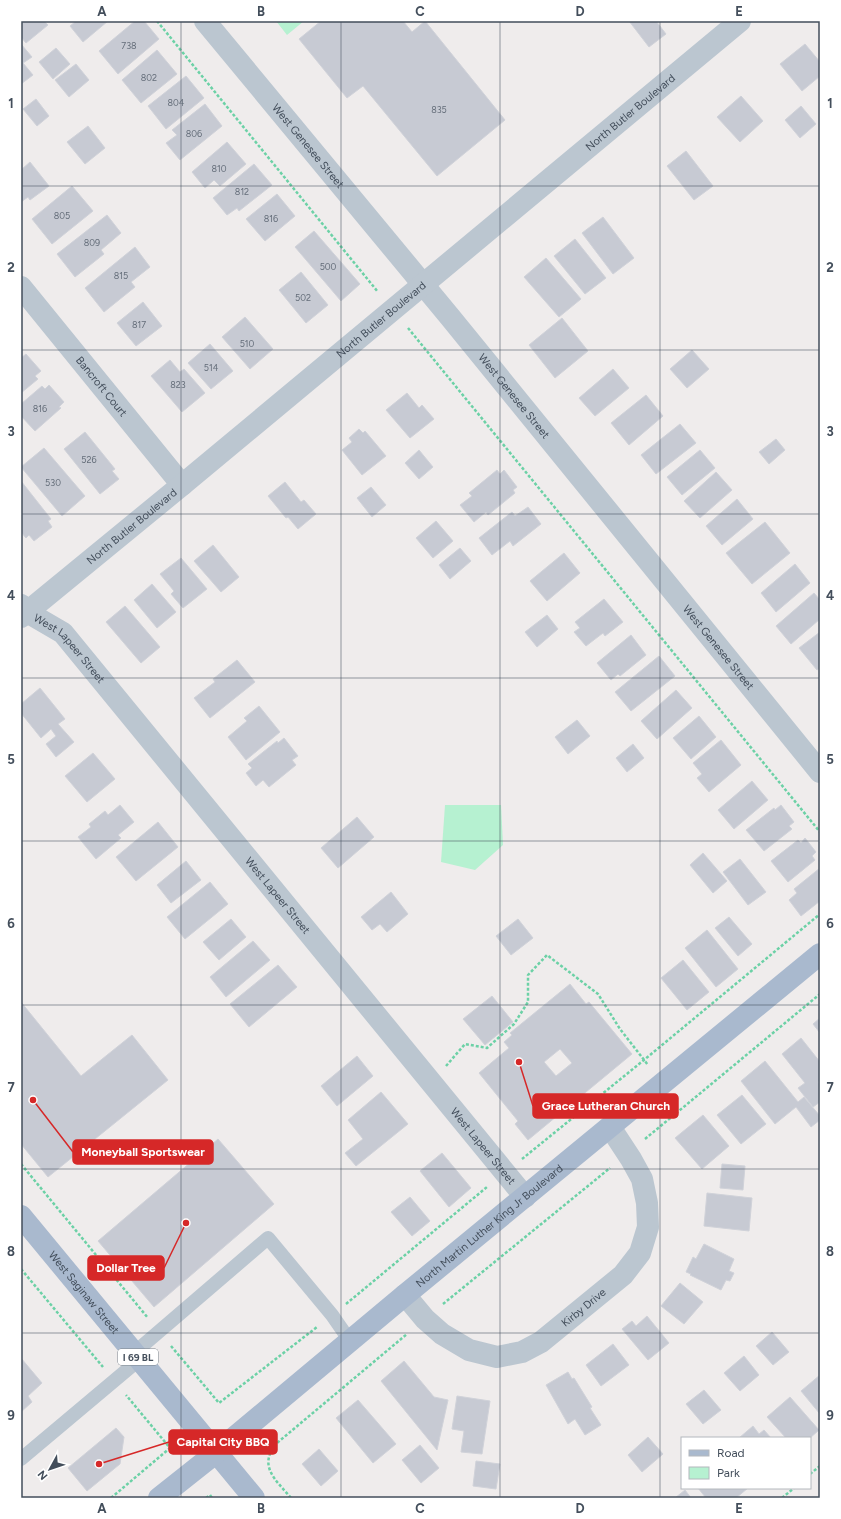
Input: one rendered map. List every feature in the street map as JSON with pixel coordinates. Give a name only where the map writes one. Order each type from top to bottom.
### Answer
[{"type":"main road","name":"North Martin Luther King Jr Boulevard","points":[[158,1498],[217,1452],[405,1295],[820,954]]},
{"type":"main road","name":"West Saginaw Street","points":[[21,1216],[254,1498]]},
{"type":"street","name":"West Genesee Street","points":[[205,21],[423,285],[820,772]]},
{"type":"street","name":"North Butler Boulevard","points":[[23,611],[182,485],[740,21]]},
{"type":"street","name":"Bancroft Court","points":[[21,287],[182,485]]},
{"type":"street","name":"West Lapeer Street","points":[[23,611],[62,633],[525,1197]]},
{"type":"street","name":"Kirby Drive","points":[[405,1295],[425,1319],[442,1334],[469,1350],[497,1357],[522,1352],[541,1342],[624,1275],[640,1253],[648,1227],[648,1203],[642,1179],[628,1153],[610,1127]]},
{"type":"lane","points":[[21,1459],[114,1381],[159,1331],[268,1238],[332,1315],[350,1341]]},
{"type":"path","points":[[157,21],[820,832]]},
{"type":"path","points":[[428,1080],[449,1063],[465,1044],[487,1048],[514,1024],[528,1002],[528,975],[547,955],[598,994],[620,1029],[662,1083]]},
{"type":"path","points":[[291,1498],[268,1469],[269,1452],[277,1444],[425,1319],[820,994]]},
{"type":"path","points":[[21,1164],[219,1403]]},
{"type":"path","points":[[21,1269],[170,1448],[111,1498]]},
{"type":"path","points":[[811,1473],[820,1466]]},
{"type":"path","points":[[782,1498],[793,1489]]},
{"type":"path","points":[[206,1498],[210,1495],[212,1498]]},
{"type":"green space","points":[[276,21],[304,21],[287,35]]},
{"type":"green space","points":[[445,805],[501,805],[503,845],[475,870],[441,862]]},
{"type":"building","points":[[21,21],[44,21],[48,25],[26,43],[21,37]]},
{"type":"building","points":[[74,21],[108,21],[83,42],[70,26],[75,22]]},
{"type":"building","points":[[135,21],[144,21],[159,39],[118,74],[99,51]]},
{"type":"building","points":[[321,21],[403,21],[412,32],[425,21],[505,120],[437,176],[363,86],[347,98],[299,39]]},
{"type":"building","points":[[629,21],[656,21],[666,34],[649,47]]},
{"type":"building","points":[[21,44],[32,57],[23,63],[33,75],[21,84]]},
{"type":"building","points":[[805,44],[820,62],[820,76],[802,91],[780,64]]},
{"type":"building","points":[[56,48],[70,64],[53,79],[39,62]]},
{"type":"building","points":[[157,50],[177,74],[141,103],[122,80]]},
{"type":"building","points":[[76,64],[89,80],[69,97],[55,80]]},
{"type":"building","points":[[186,76],[204,98],[166,129],[148,106]]},
{"type":"building","points":[[741,96],[763,121],[740,142],[717,117]]},
{"type":"building","points":[[36,99],[49,116],[37,126],[23,109]]},
{"type":"building","points":[[205,104],[222,126],[180,160],[166,143],[177,135],[172,130]]},
{"type":"building","points":[[801,106],[816,124],[800,138],[785,120]]},
{"type":"building","points":[[88,126],[105,148],[85,164],[67,142]]},
{"type":"building","points":[[227,142],[246,164],[220,186],[214,180],[205,188],[192,172]]},
{"type":"building","points":[[686,151],[713,186],[694,200],[667,166]]},
{"type":"building","points":[[30,162],[49,186],[30,200],[28,197],[21,202],[21,170]]},
{"type":"building","points":[[254,164],[272,185],[239,211],[237,208],[227,215],[213,198]]},
{"type":"building","points":[[72,186],[93,211],[52,244],[32,219]]},
{"type":"building","points":[[277,194],[295,216],[265,241],[246,219]]},
{"type":"building","points":[[107,215],[121,233],[101,250],[104,254],[75,277],[57,254]]},
{"type":"building","points":[[603,217],[634,258],[613,274],[582,233]]},
{"type":"building","points":[[314,231],[360,284],[341,301],[295,247]]},
{"type":"building","points":[[575,239],[606,278],[585,294],[554,256]]},
{"type":"building","points":[[135,247],[150,267],[131,282],[135,287],[104,312],[85,288]]},
{"type":"building","points":[[546,258],[581,299],[559,317],[524,277]]},
{"type":"building","points":[[301,272],[328,305],[306,323],[279,290]]},
{"type":"building","points":[[143,302],[162,326],[136,346],[117,323]]},
{"type":"building","points":[[245,317],[273,349],[250,369],[222,337]]},
{"type":"building","points":[[562,318],[588,351],[555,378],[529,345]]},
{"type":"building","points":[[210,344],[233,371],[211,389],[188,363]]},
{"type":"building","points":[[692,350],[709,369],[687,388],[670,369]]},
{"type":"building","points":[[26,354],[41,371],[35,376],[38,379],[21,393],[21,358]]},
{"type":"building","points":[[170,360],[180,372],[184,369],[205,393],[182,412],[151,376]]},
{"type":"building","points":[[613,369],[629,388],[595,416],[579,398]]},
{"type":"building","points":[[49,385],[64,402],[59,407],[61,408],[35,431],[21,416],[21,404],[42,386],[45,389]]},
{"type":"building","points":[[407,393],[419,408],[422,405],[434,419],[410,438],[386,410]]},
{"type":"building","points":[[646,395],[663,416],[629,445],[611,423]]},
{"type":"building","points":[[680,424],[696,443],[656,474],[641,455]]},
{"type":"building","points":[[359,429],[363,433],[365,431],[386,456],[362,475],[342,450],[352,442],[349,438]]},
{"type":"building","points":[[85,432],[115,469],[112,471],[119,479],[100,494],[64,449]]},
{"type":"building","points":[[776,439],[785,450],[769,464],[759,452]]},
{"type":"building","points":[[44,448],[85,496],[62,516],[21,467]]},
{"type":"building","points":[[419,450],[433,467],[419,479],[405,463]]},
{"type":"building","points":[[700,450],[715,468],[682,495],[667,477]]},
{"type":"building","points":[[497,470],[500,474],[504,470],[517,487],[513,490],[515,493],[488,515],[486,512],[474,522],[460,505],[472,496],[469,493]]},
{"type":"building","points":[[716,472],[732,490],[700,518],[684,501]]},
{"type":"building","points":[[21,481],[51,519],[48,521],[52,527],[34,541],[29,535],[26,538],[21,532]]},
{"type":"building","points":[[285,482],[301,502],[304,500],[316,514],[298,529],[288,517],[286,518],[268,496]]},
{"type":"building","points":[[371,487],[386,505],[372,517],[357,498]]},
{"type":"building","points":[[737,499],[753,519],[722,545],[706,526]]},
{"type":"building","points":[[528,507],[541,524],[513,546],[510,541],[492,555],[479,538],[512,512],[515,516]]},
{"type":"building","points":[[436,521],[453,541],[433,558],[416,538]]},
{"type":"building","points":[[765,522],[790,553],[752,584],[726,553]]},
{"type":"building","points":[[213,545],[239,577],[221,592],[194,561]]},
{"type":"building","points":[[460,548],[471,561],[450,579],[439,565]]},
{"type":"building","points":[[564,553],[580,573],[547,601],[530,581]]},
{"type":"building","points":[[181,558],[207,589],[183,608],[171,594],[174,591],[160,574]]},
{"type":"building","points":[[795,564],[810,583],[776,612],[761,593]]},
{"type":"building","points":[[152,584],[176,612],[157,628],[134,600]]},
{"type":"building","points":[[814,593],[820,600],[820,619],[791,644],[776,626]]},
{"type":"building","points":[[604,599],[623,622],[605,636],[603,633],[586,646],[574,632],[580,628],[575,622]]},
{"type":"building","points":[[125,606],[160,647],[141,663],[106,622]]},
{"type":"building","points":[[547,615],[558,629],[537,647],[525,632]]},
{"type":"building","points":[[820,632],[820,668],[817,670],[799,648]]},
{"type":"building","points":[[631,635],[646,655],[620,676],[618,674],[611,680],[597,663]]},
{"type":"building","points":[[659,656],[675,676],[631,711],[615,692]]},
{"type":"building","points":[[237,660],[255,682],[210,718],[194,698],[215,682],[213,679]]},
{"type":"building","points":[[40,688],[65,719],[58,724],[74,742],[56,757],[46,744],[56,736],[51,729],[41,738],[21,713],[21,704]]},
{"type":"building","points":[[676,690],[692,708],[657,739],[641,721]]},
{"type":"building","points":[[259,706],[280,732],[246,760],[228,737],[247,721],[244,718]]},
{"type":"building","points":[[699,716],[716,737],[691,759],[673,738]]},
{"type":"building","points":[[577,720],[590,736],[568,754],[555,737]]},
{"type":"building","points":[[284,738],[298,756],[292,760],[296,765],[269,787],[263,780],[256,786],[246,773],[252,768],[248,764],[277,741],[278,743]]},
{"type":"building","points":[[721,740],[741,765],[709,792],[697,778],[702,774],[693,763]]},
{"type":"building","points":[[633,744],[644,758],[627,772],[616,758]]},
{"type":"building","points":[[93,753],[115,779],[87,802],[65,776]]},
{"type":"building","points":[[752,781],[768,800],[734,829],[718,810]]},
{"type":"building","points":[[120,805],[134,822],[118,835],[121,838],[96,859],[78,837],[91,827],[89,824],[105,811],[108,815]]},
{"type":"building","points":[[781,805],[794,822],[789,826],[792,829],[764,851],[746,830],[774,808],[775,810]]},
{"type":"building","points":[[357,817],[374,837],[338,868],[321,848]]},
{"type":"building","points":[[158,822],[178,847],[136,881],[116,857]]},
{"type":"building","points":[[805,838],[816,852],[812,856],[815,860],[788,882],[771,861],[798,840],[801,843]]},
{"type":"building","points":[[703,853],[727,881],[713,893],[690,865]]},
{"type":"building","points":[[740,859],[766,892],[748,905],[723,872]]},
{"type":"building","points":[[186,861],[201,880],[171,903],[157,885]]},
{"type":"building","points":[[820,868],[820,901],[801,916],[789,900],[797,893],[794,889]]},
{"type":"building","points":[[210,882],[228,904],[185,939],[167,917]]},
{"type":"building","points":[[391,892],[408,914],[387,932],[380,924],[372,930],[361,917]]},
{"type":"building","points":[[729,917],[752,944],[738,956],[715,928]]},
{"type":"building","points":[[231,919],[246,937],[219,960],[203,942]]},
{"type":"building","points":[[518,919],[533,938],[511,955],[496,936]]},
{"type":"building","points":[[707,930],[738,969],[716,987],[685,948]]},
{"type":"building","points":[[253,941],[270,960],[226,997],[210,977]]},
{"type":"building","points":[[683,960],[709,992],[687,1010],[661,978]]},
{"type":"building","points":[[278,965],[297,987],[249,1027],[230,1004]]},
{"type":"building","points":[[570,984],[586,1004],[589,1002],[632,1054],[528,1140],[515,1124],[518,1121],[479,1073],[509,1048],[504,1042],[512,1035],[510,1033]],"holes":[[[560,1049],[572,1063],[556,1076],[544,1062]]]},
{"type":"building","points":[[492,996],[513,1022],[485,1045],[463,1019]]},
{"type":"building","points":[[21,1002],[81,1076],[132,1035],[168,1080],[48,1177],[21,1144]]},
{"type":"building","points":[[820,1018],[820,1033],[813,1024]]},
{"type":"building","points":[[801,1038],[820,1062],[820,1080],[818,1082],[820,1085],[820,1102],[813,1107],[798,1088],[805,1083],[782,1054]]},
{"type":"building","points":[[357,1056],[373,1076],[337,1106],[321,1086]]},
{"type":"building","points":[[765,1061],[798,1102],[804,1097],[820,1116],[820,1120],[811,1127],[796,1107],[775,1124],[741,1081]]},
{"type":"building","points":[[381,1092],[408,1124],[356,1166],[345,1153],[363,1139],[348,1120]]},
{"type":"building","points":[[742,1095],[766,1124],[741,1144],[717,1115]]},
{"type":"building","points":[[703,1115],[729,1146],[702,1169],[675,1138]]},
{"type":"building","points":[[218,1139],[274,1204],[154,1307],[98,1241]]},
{"type":"building","points":[[442,1153],[471,1188],[449,1207],[420,1171]]},
{"type":"building","points":[[722,1164],[745,1166],[743,1190],[720,1188]]},
{"type":"building","points":[[707,1193],[752,1198],[749,1231],[704,1226]]},
{"type":"building","points":[[410,1197],[430,1221],[412,1236],[391,1212]]},
{"type":"building","points":[[704,1244],[734,1259],[729,1271],[734,1273],[730,1281],[726,1280],[721,1290],[686,1272],[693,1257],[696,1259]]},
{"type":"building","points":[[680,1283],[703,1302],[684,1324],[661,1306]]},
{"type":"building","points":[[647,1316],[669,1343],[648,1360],[622,1329],[632,1321],[636,1326]]},
{"type":"building","points":[[772,1332],[789,1352],[773,1365],[756,1346]]},
{"type":"building","points":[[613,1344],[629,1365],[601,1386],[586,1365]]},
{"type":"building","points":[[744,1356],[759,1375],[740,1391],[724,1373]]},
{"type":"building","points":[[21,1358],[42,1383],[28,1396],[32,1402],[21,1412]]},
{"type":"building","points":[[404,1361],[434,1397],[448,1400],[437,1450],[381,1381]]},
{"type":"building","points":[[568,1372],[572,1379],[574,1378],[601,1425],[585,1435],[575,1419],[568,1424],[546,1385]]},
{"type":"building","points":[[820,1375],[820,1414],[801,1391]]},
{"type":"building","points":[[704,1390],[721,1410],[703,1424],[686,1404]]},
{"type":"building","points":[[457,1396],[490,1401],[482,1454],[461,1452],[464,1431],[452,1429]]},
{"type":"building","points":[[790,1397],[819,1430],[811,1437],[785,1437],[767,1417]]},
{"type":"building","points":[[358,1400],[396,1444],[373,1463],[336,1418]]},
{"type":"building","points":[[753,1426],[759,1434],[764,1430],[770,1437],[740,1437]]},
{"type":"building","points":[[116,1428],[124,1437],[120,1464],[87,1491],[68,1468]]},
{"type":"building","points":[[648,1437],[663,1454],[642,1472],[628,1455]]},
{"type":"building","points":[[420,1445],[439,1468],[421,1483],[402,1460]]},
{"type":"building","points":[[319,1449],[338,1471],[321,1486],[302,1464]]},
{"type":"building","points":[[476,1461],[500,1464],[496,1489],[473,1486]]},
{"type":"building","points":[[699,1489],[747,1489],[736,1498],[706,1498]]},
{"type":"building","points":[[685,1490],[691,1498],[675,1498]]},
{"type":"place","name":"Grace Lutheran Church","points":[[519,1062]]},
{"type":"place","name":"Moneyball Sportswear","points":[[33,1100]]},
{"type":"place","name":"Dollar Tree","points":[[186,1223]]},
{"type":"place","name":"Capital City BBQ","points":[[99,1464]]}]
